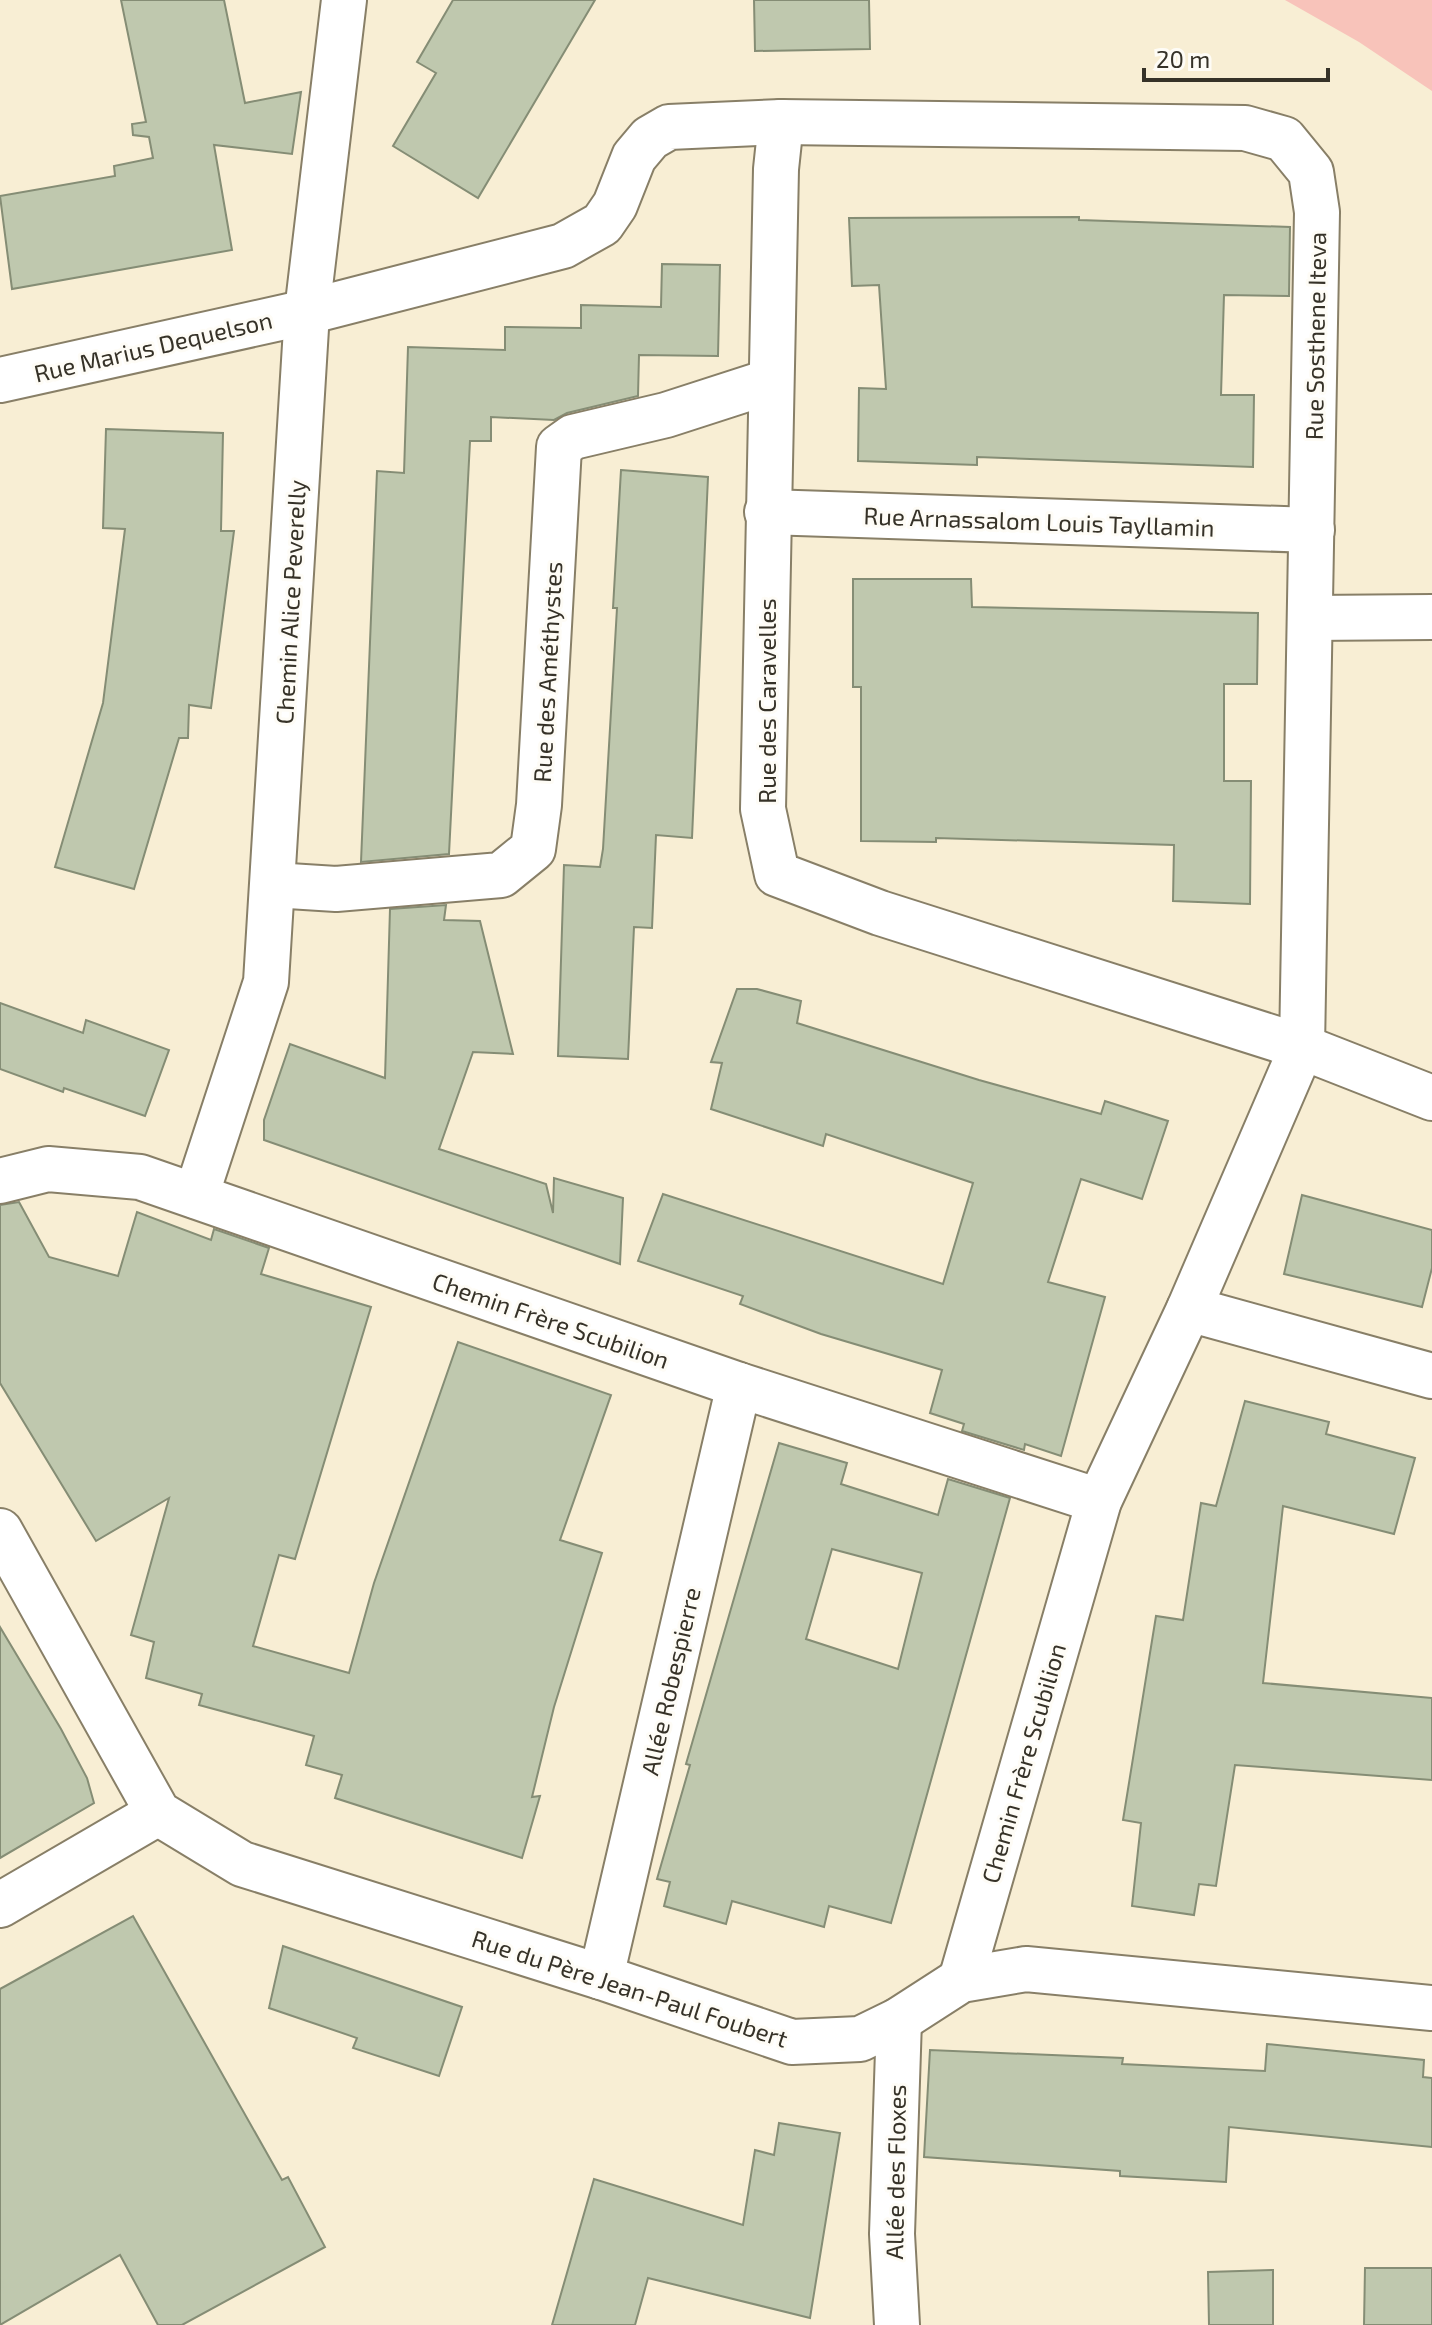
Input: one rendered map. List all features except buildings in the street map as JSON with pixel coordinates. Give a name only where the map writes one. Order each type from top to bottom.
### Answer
[{"type":"street","name":"Chemin Alice Peverelly","points":[[196,1196],[266,982],[307,312],[344,0]]},
{"type":"street","name":"Rue Sosthene Iteva","points":[[307,312],[563,246],[583,236],[602,224],[615,205],[634,157],[650,138],[669,127],[781,122],[1245,128],[1284,139],[1311,172],[1317,212],[1302,1047]]},
{"type":"street","name":"Rue des Caravelles","points":[[781,122],[767,512],[763,809],[777,874],[880,913],[1302,1047],[1432,1098]]},
{"type":"street","name":"Rue Marius Dequelson","points":[[0,380],[307,312]]},
{"type":"street","name":"Rue des Améthystes","points":[[273,885],[336,889],[501,875],[533,849],[539,805],[559,447],[573,437],[666,415],[771,381]]},
{"type":"street","name":"Rue Arnassalom Louis Tayllamin","points":[[767,512],[1312,530]]},
{"type":"street","points":[[1310,618],[1432,617]]},
{"type":"street","name":"Chemin Frère Scubilion","points":[[961,1980],[1099,1501],[1189,1309],[1302,1047]]},
{"type":"street","name":"Chemin Frère Scubilion","points":[[0,1181],[48,1169],[140,1177],[739,1385],[1099,1501]]},
{"type":"street","points":[[1189,1309],[1432,1376]]},
{"type":"street","name":"Allée Robespierre","points":[[601,1977],[739,1385]]},
{"type":"street","name":"Rue du Père Jean-Paul Foubert","points":[[0,1531],[158,1813],[207,1846],[242,1864],[601,1977],[792,2042],[860,2039],[899,2020],[961,1980],[1026,1969],[1432,2008]]},
{"type":"street","points":[[0,1905],[158,1813]]},
{"type":"street","name":"Allée des Floxes","points":[[897,2325],[892,2234],[899,2020]]},
{"type":"shaded area","points":[[1285,0],[1432,0],[1432,91],[1359,42]]}]
